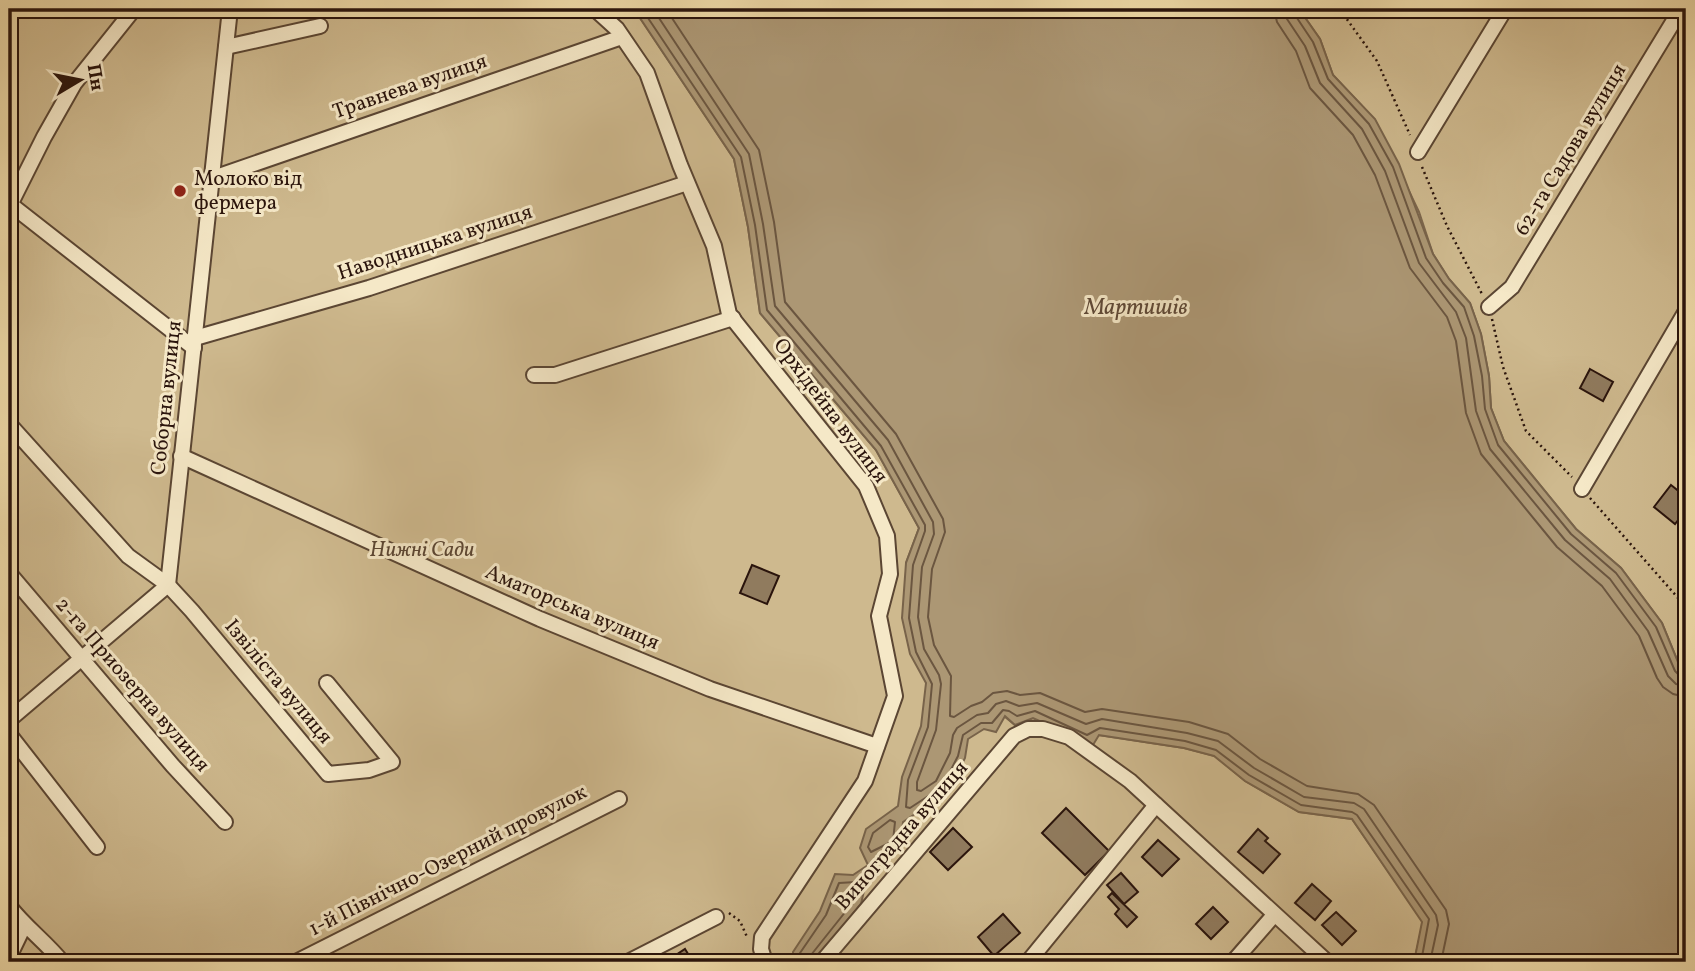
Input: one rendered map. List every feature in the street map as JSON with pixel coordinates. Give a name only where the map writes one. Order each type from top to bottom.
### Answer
[{"type":"street","points":[[134,9],[74,84],[9,205],[194,343]]},
{"type":"street","name":"Соборна вулиця","points":[[168,585],[230,9]]},
{"type":"street","name":"Орхідейна вулиця","points":[[595,9],[622,37],[647,73],[687,183],[714,246],[729,314],[866,486],[887,536],[890,573],[879,616],[895,696],[865,781],[762,937],[761,943]]},
{"type":"street","points":[[1418,152],[1505,9]]},
{"type":"street","name":"62-га Садова вулиця","points":[[1489,307],[1513,287],[1681,9]]},
{"type":"street","points":[[226,47],[320,26]]},
{"type":"street","name":"Травнева вулиця","points":[[212,178],[622,37]]},
{"type":"street","name":"Наводницька вулиця","points":[[194,343],[687,183]]},
{"type":"street","points":[[1582,489],[1686,311]]},
{"type":"street","points":[[534,375],[555,375],[733,318]]},
{"type":"street","points":[[9,424],[128,556],[168,585],[9,720]]},
{"type":"street","name":"Аматорська вулиця","points":[[181,456],[552,624],[710,689],[877,746]]},
{"type":"street","name":"2-га Приозерна вулиця","points":[[9,573],[173,766],[225,822]]},
{"type":"street","name":"Ізвіліста вулиця","points":[[168,585],[249,677],[328,774],[369,770],[392,762],[327,683]]},
{"type":"street","name":"Виноградна вулиця","points":[[822,962],[1014,736],[1028,729],[1043,729],[1069,737],[1130,780],[1156,805]]},
{"type":"street","points":[[9,734],[97,847]]},
{"type":"street","name":"1-й Північно-Озерний провулок","points":[[296,962],[619,799]]},
{"type":"street","points":[[1028,962],[1156,805],[1327,962]]},
{"type":"street","points":[[9,906],[24,926],[50,947],[62,962]]},
{"type":"street","points":[[1233,962],[1274,915]]},
{"type":"street","points":[[628,962],[716,917]]},
{"type":"street","points":[[9,957],[24,926]]},
{"type":"street","points":[[761,943],[765,962]]},
{"type":"path","points":[[716,917],[731,912],[740,921],[747,937],[753,942],[761,943]]},
{"type":"green space","name":"Нижні Сади","points":[[9,9],[634,9],[734,159],[748,227],[760,313],[876,450],[919,528],[906,563],[1004,716],[1015,725],[1033,718],[1079,738],[1098,735],[1184,748],[1215,756],[1245,781],[1299,812],[1352,819],[1423,922],[1414,962],[9,962]]},
{"type":"green space","points":[[1299,9],[1686,9],[1686,674],[1680,667],[1662,623],[1621,568],[1576,529],[1504,441],[1491,408],[1489,376],[1481,334],[1470,303],[1449,279],[1433,254],[1419,212],[1375,120],[1333,75],[1320,39]]},
{"type":"water","name":"Мартишів","points":[[634,9],[1299,9],[1320,39],[1333,75],[1375,119],[1399,164],[1433,254],[1449,279],[1470,303],[1481,334],[1489,376],[1491,408],[1504,441],[1576,529],[1621,568],[1662,623],[1680,667],[1686,674],[1686,962],[1414,962],[1422,922],[1352,819],[1299,812],[1245,781],[1214,756],[1184,748],[1099,735],[1093,745],[1085,744],[1079,738],[1033,718],[1015,725],[1005,716],[996,732],[984,729],[968,739],[965,758],[948,792],[903,822],[900,847],[880,856],[866,882],[861,904],[814,962],[793,962],[793,952],[820,911],[835,874],[853,875],[868,865],[860,848],[866,829],[898,806],[902,777],[921,726],[926,683],[910,654],[902,618],[906,563],[919,528],[876,450],[760,313],[748,227],[734,159]]},
{"type":"building","points":[[1590,369],[1613,382],[1603,401],[1580,388]]},
{"type":"building","points":[[1671,485],[1686,497],[1686,510],[1675,524],[1654,507]]},
{"type":"building","points":[[752,565],[779,576],[767,604],[740,593]]},
{"type":"building","points":[[1066,808],[1109,851],[1085,875],[1042,833]]},
{"type":"building","points":[[953,828],[972,847],[948,870],[930,852]]},
{"type":"building","points":[[1258,829],[1268,838],[1265,841],[1280,854],[1263,873],[1238,852]]},
{"type":"building","points":[[1158,840],[1179,859],[1162,876],[1142,857]]},
{"type":"building","points":[[1121,873],[1138,892],[1124,904],[1107,885]]},
{"type":"building","points":[[1312,884],[1331,901],[1315,920],[1295,903]]},
{"type":"building","points":[[1112,893],[1137,917],[1127,927],[1115,914],[1119,909],[1108,897]]},
{"type":"building","points":[[1213,907],[1228,922],[1211,939],[1196,924]]},
{"type":"building","points":[[1336,912],[1356,931],[1342,945],[1322,925]]},
{"type":"building","points":[[1003,914],[1020,933],[994,956],[978,937]]},
{"type":"building","points":[[685,949],[693,962],[673,962],[670,959]]},
{"type":"place","name":"Молоко від фермера","points":[[180,191]]}]
